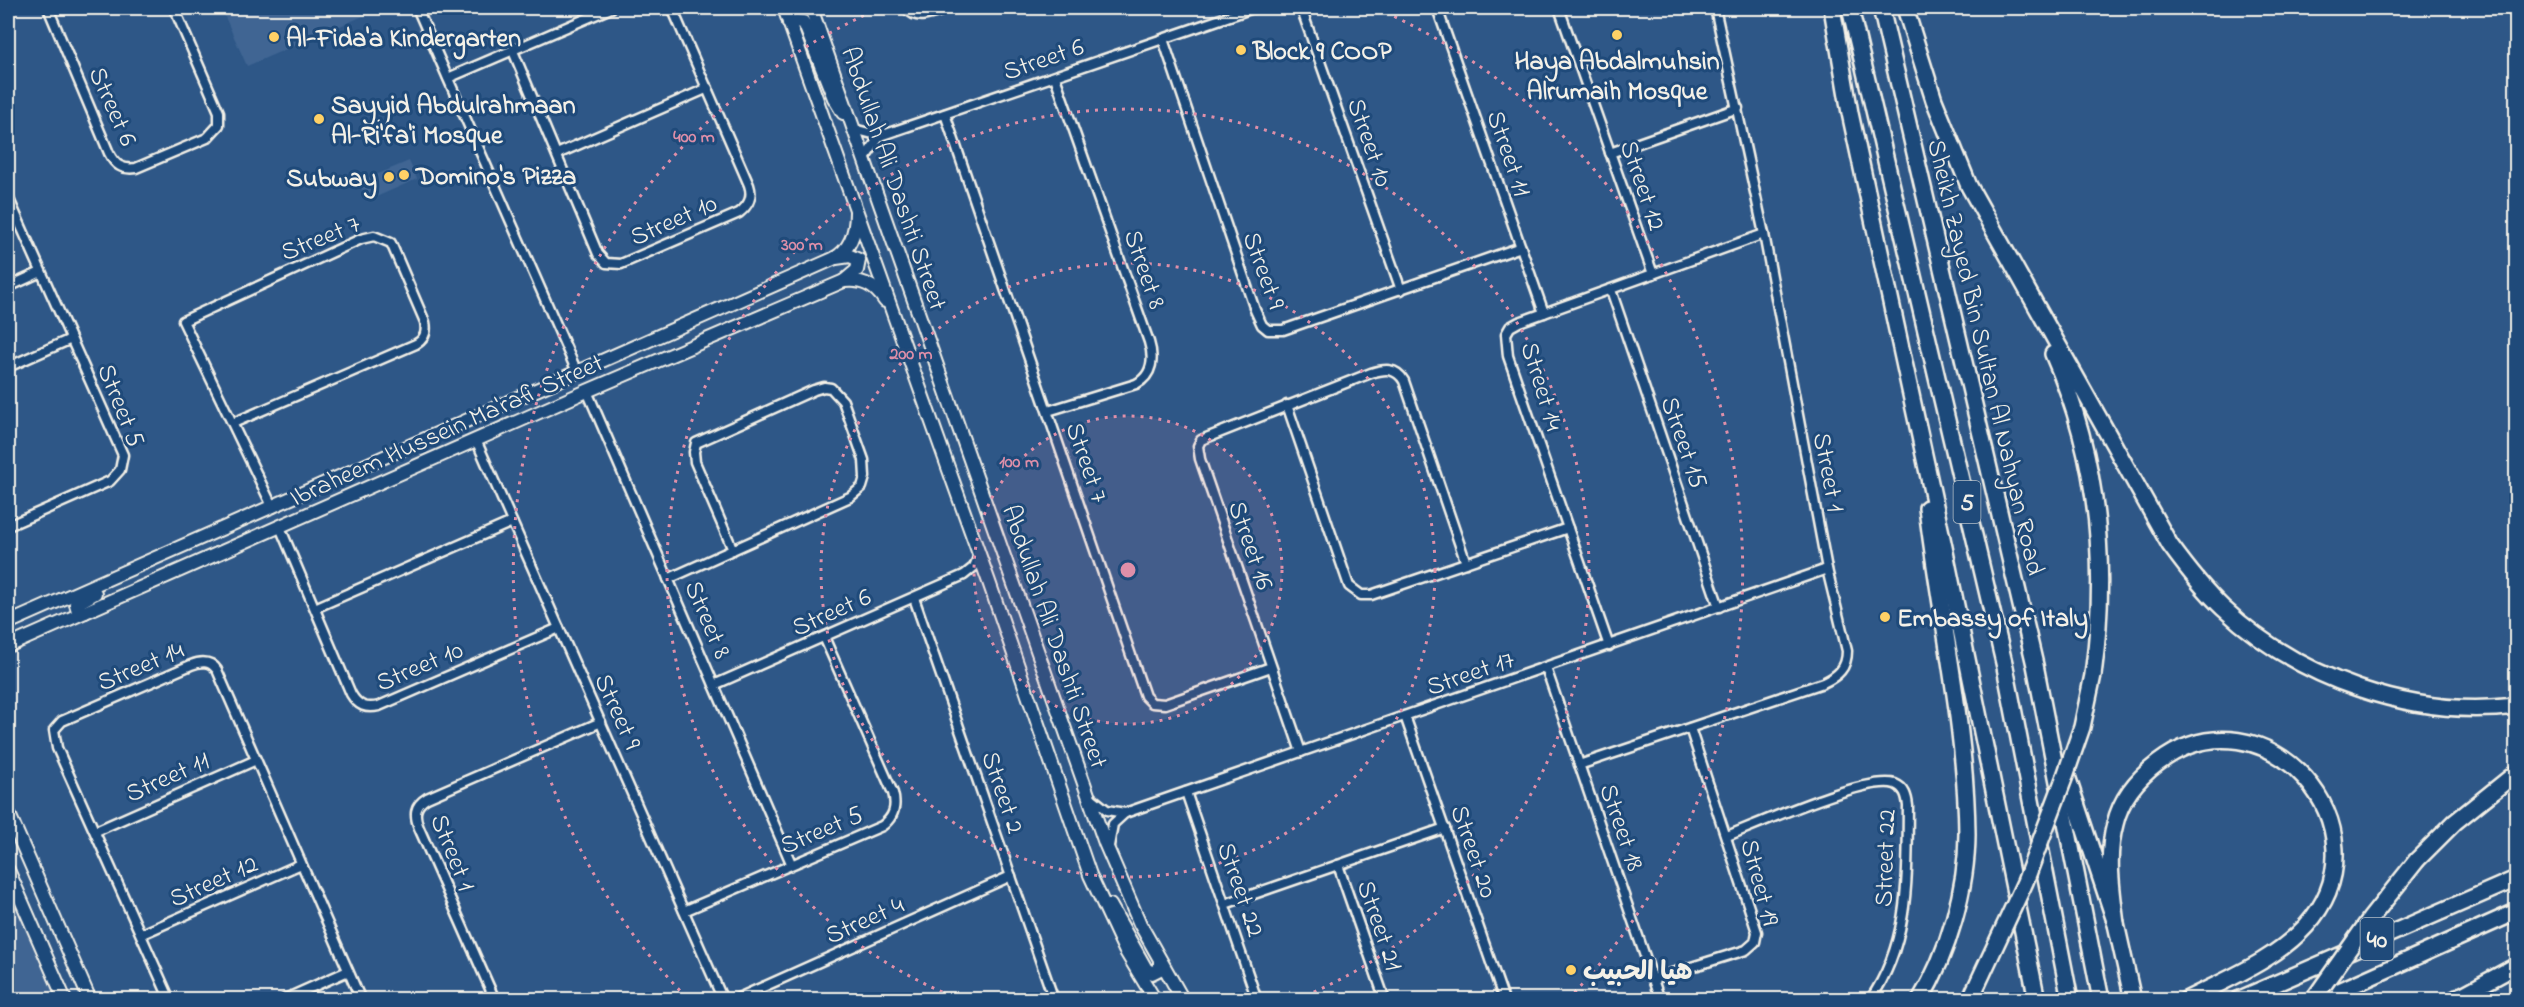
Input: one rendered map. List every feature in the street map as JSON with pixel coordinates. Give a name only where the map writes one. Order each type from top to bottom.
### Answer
[{"type":"highway","points":[[1832,8],[1850,113],[1914,407],[2037,999]]},
{"type":"highway","name":"Sheikh Zayed Bin Sultan Al Nahyan Road","points":[[1851,8],[2005,667],[2070,999]]},
{"type":"highway","name":"Sheikh Zayed Bin Sultan Al Nahyan Road","points":[[1881,8],[2035,665],[2100,997]]},
{"type":"highway","points":[[1905,8],[1949,141],[1969,186],[2170,545],[2197,580],[2223,608],[2273,648],[2307,667],[2372,693],[2439,705],[2517,706]]},
{"type":"highway","points":[[1970,999],[2025,882],[2082,727],[2100,624],[2097,508],[2078,426],[2059,367],[2022,282]]},
{"type":"highway","points":[[1914,407],[1932,552],[1956,706],[1967,836],[1960,896],[1946,946],[1920,999]]},
{"type":"highway","points":[[2035,665],[2058,750],[2116,924],[2133,999]]},
{"type":"highway","points":[[2116,924],[2110,862],[2115,824],[2125,797],[2143,774],[2166,757],[2192,744],[2222,740],[2245,742],[2267,749],[2287,760],[2304,776],[2324,806],[2334,840],[2334,875],[2329,892],[2307,925],[2279,951],[2186,999]]},
{"type":"highway","points":[[2313,999],[2370,919],[2417,860],[2455,822],[2517,773]]},
{"type":"highway","name":"40","points":[[2238,999],[2517,879]]},
{"type":"highway","name":"40","points":[[2319,999],[2517,912]]},
{"type":"highway","points":[[2453,999],[2517,966]]},
{"type":"main road","name":"Abdullah Ali Dashti Street","points":[[784,8],[855,202],[1098,894],[1125,950],[1155,999]]},
{"type":"main road","name":"Abdullah Ali Dashti Street","points":[[811,8],[1111,860],[1160,962],[1183,999]]},
{"type":"main road","points":[[1825,8],[1850,113]]},
{"type":"main road","points":[[789,22],[803,22],[805,25],[834,98],[854,129]]},
{"type":"main road","name":"Ibraheem Hussein Ma'rafi Street","points":[[8,622],[273,508],[833,259],[843,252],[852,239],[856,216],[855,202]]},
{"type":"main road","points":[[833,259],[850,256],[859,260],[857,270],[844,281]]},
{"type":"main road","points":[[844,281],[860,281],[876,288],[893,314]]},
{"type":"main road","name":"Ibraheem Hussein Ma'rafi Street","points":[[8,646],[587,391],[844,281]]},
{"type":"main road","points":[[86,612],[78,611],[77,602],[109,586],[122,573]]},
{"type":"main road","points":[[8,812],[90,999]]},
{"type":"main road","points":[[8,834],[30,863]]},
{"type":"main road","points":[[8,870],[65,999]]},
{"type":"main road","points":[[1098,894],[1114,910],[1148,971],[1158,972],[1161,969],[1160,962]]},
{"type":"street","name":"Street 6","points":[[48,8],[109,153],[117,165],[128,169],[136,168],[207,138],[219,125],[219,112],[174,8]]},
{"type":"street","points":[[417,8],[577,372]]},
{"type":"street","points":[[448,78],[611,8]]},
{"type":"street","name":"Street 10","points":[[513,51],[598,254],[610,264],[627,262],[739,213],[750,201],[749,185],[672,8]]},
{"type":"street","points":[[906,8],[912,14],[920,16],[950,8]]},
{"type":"street","name":"Street 6","points":[[880,136],[1253,8]]},
{"type":"street","name":"Street 10","points":[[1301,8],[1401,290]]},
{"type":"street","name":"Street 11","points":[[1437,8],[1544,313]]},
{"type":"street","name":"Street 12","points":[[1559,8],[1653,274]]},
{"type":"street","name":"Street 1","points":[[1580,765],[1823,683],[1841,671],[1846,663],[1847,651],[1827,569],[1764,234],[1738,108],[1714,8]]},
{"type":"street","name":"Street 9","points":[[1163,39],[1255,310],[1265,328],[1281,331],[1521,247]]},
{"type":"street","name":"Street 8","points":[[1048,411],[1141,381],[1150,370],[1152,360],[1149,342],[1055,77]]},
{"type":"street","points":[[557,154],[708,88]]},
{"type":"street","points":[[1610,153],[1738,108]]},
{"type":"street","name":"Street 7","points":[[945,114],[1147,699],[1157,704],[1171,702],[1271,667]]},
{"type":"street","points":[[854,129],[880,136],[865,158]]},
{"type":"street","name":"Street 5","points":[[8,196],[122,449],[123,466],[110,481],[8,526]]},
{"type":"street","name":"Street 14","points":[[1608,646],[1505,345],[1506,334],[1510,327],[1544,313],[1764,234]]},
{"type":"street","name":"Street 7","points":[[233,423],[423,339],[426,331],[425,322],[391,243],[374,236],[361,239],[183,321],[273,508]]},
{"type":"street","points":[[8,287],[41,272]]},
{"type":"street","name":"Street 15","points":[[1611,290],[1719,607]]},
{"type":"street","name":"Street 5","points":[[8,367],[71,339]]},
{"type":"street","name":"Street 16","points":[[1301,752],[1200,459],[1198,446],[1201,440],[1208,435],[1376,371],[1390,370],[1400,374],[1466,562]]},
{"type":"street","points":[[668,579],[733,550],[850,497],[862,488],[866,477],[864,460],[843,401],[831,388],[814,390],[696,443],[695,462],[733,550]]},
{"type":"street","name":"Street 8","points":[[587,391],[791,863]]},
{"type":"street","points":[[1287,405],[1353,591],[1361,595],[1368,596],[1568,528]]},
{"type":"street","name":"Street 9","points":[[476,440],[723,999]]},
{"type":"street","points":[[315,608],[512,522]]},
{"type":"street","name":"Street 10","points":[[280,527],[351,694],[358,704],[367,708],[379,706],[559,628]]},
{"type":"street","name":"Street 6","points":[[714,685],[964,575],[974,567],[979,555]]},
{"type":"street","name":"Street 17","points":[[1125,813],[1827,569]]},
{"type":"street","points":[[964,575],[978,576],[989,582]]},
{"type":"street","name":"Street 2","points":[[914,598],[1054,999]]},
{"type":"street","name":"Street 5","points":[[684,911],[791,863],[882,826],[890,820],[895,807],[893,793],[824,637]]},
{"type":"street","name":"Street 14","points":[[170,999],[55,742],[54,730],[62,721],[191,665],[208,662],[217,670],[361,999]]},
{"type":"street","name":"Street 18","points":[[1546,668],[1660,999]]},
{"type":"street","name":"Street 20","points":[[1405,716],[1504,999]]},
{"type":"street","name":"Street 1","points":[[495,999],[419,828],[416,809],[419,803],[427,798],[601,722]]},
{"type":"street","name":"Street 19","points":[[1653,979],[1741,952],[1755,942],[1757,928],[1690,728]]},
{"type":"street","name":"Street 11","points":[[96,831],[256,760]]},
{"type":"street","name":"Street 22","points":[[1727,836],[1864,786],[1889,783],[1902,789],[1908,798],[1904,918],[1891,963],[1870,999]]},
{"type":"street","points":[[1085,788],[1102,808],[1125,813]]},
{"type":"street","name":"Street 22","points":[[1186,792],[1257,999]]},
{"type":"street","points":[[1111,860],[1109,842],[1111,830],[1117,818],[1125,813]]},
{"type":"street","name":"Street 21","points":[[1225,904],[1445,828]]},
{"type":"street","name":"Street 12","points":[[142,934],[301,864]]},
{"type":"street","name":"Street 21","points":[[1338,865],[1385,999]]},
{"type":"street","name":"Street 4","points":[[734,999],[1011,876]]},
{"type":"street","points":[[283,999],[348,971]]},
{"type":"shaded area","name":"Al-Fida'a Kindergarten","points":[[221,8],[382,8],[247,66]]},
{"type":"shaded area","points":[[409,161],[417,179],[367,201],[359,182]]},
{"type":"shaded area","points":[[8,870],[63,997],[8,999]]},
{"type":"place","name":"Haya Abdalmuhsin Alrumaih Mosque","points":[[1617,35]]},
{"type":"place","name":"Al-Fida'a Kindergarten","points":[[274,37]]},
{"type":"place","name":"Block 9 COOP","points":[[1241,50]]},
{"type":"place","name":"Sayyid Abdulrahmaan Al-Ri'fa'i Mosque","points":[[319,119]]},
{"type":"place","name":"Domino's Pizza","points":[[404,175]]},
{"type":"place","name":"Subway","points":[[389,177]]},
{"type":"place","name":"Embassy of Italy","points":[[1885,617]]},
{"type":"place","name":"هيا الحبيب","points":[[1571,970]]}]
